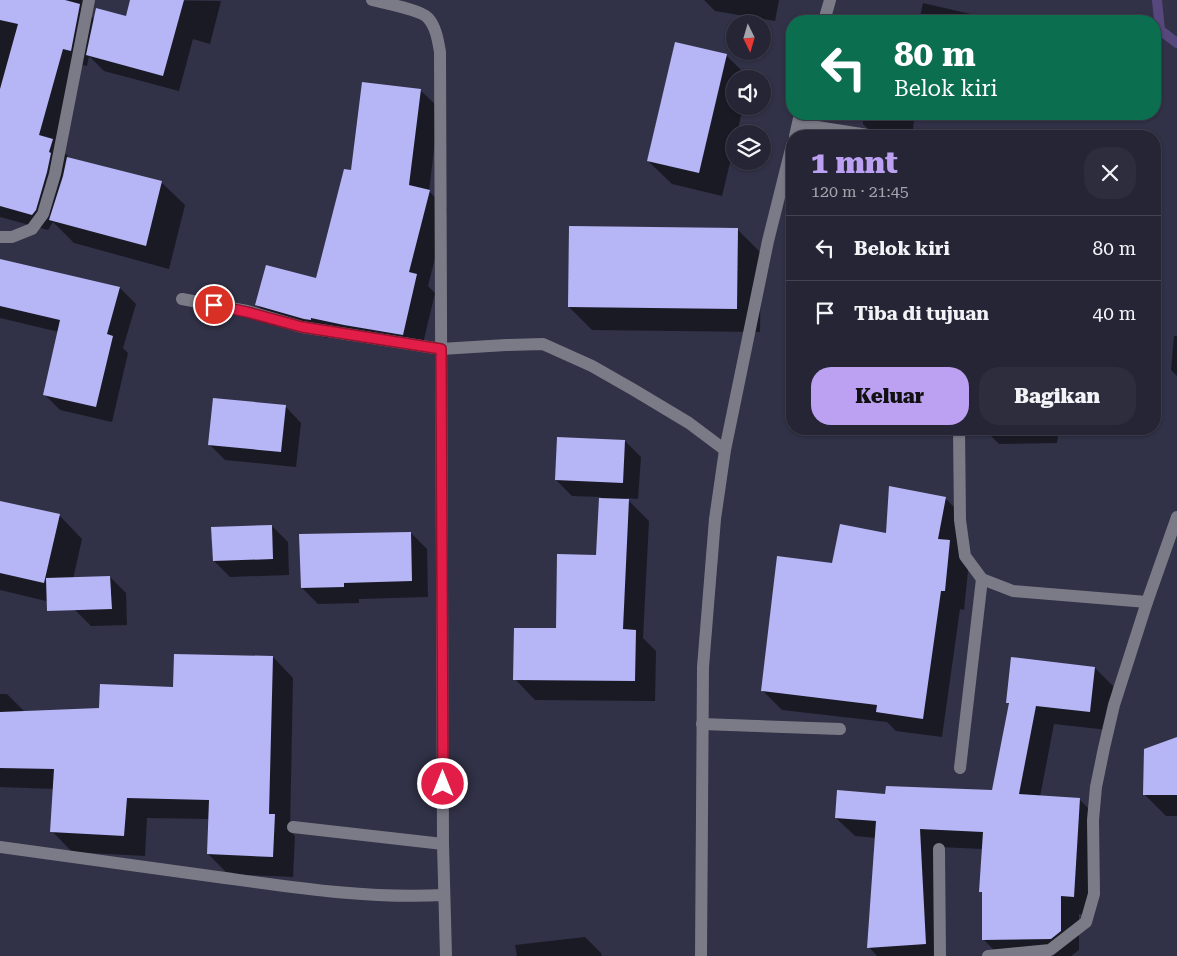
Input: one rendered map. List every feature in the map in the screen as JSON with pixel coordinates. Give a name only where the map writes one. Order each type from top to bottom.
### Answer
[{"type":"street","points":[[0,237],[12,236],[32,229],[43,214],[54,174],[89,0]]},
{"type":"street","points":[[372,0],[409,9],[427,16],[438,37],[440,52],[443,844],[446,956]]},
{"type":"street","points":[[826,15],[830,0]]},
{"type":"street","points":[[798,125],[833,130]]},
{"type":"street","points":[[701,956],[703,667],[715,519],[725,450],[768,241],[786,168]]},
{"type":"street","points":[[182,299],[247,312],[302,327],[441,349],[543,344],[592,366],[634,390],[689,423],[725,450]]},
{"type":"street","points":[[959,435],[960,520],[965,556],[982,579],[1013,591],[1146,602]]},
{"type":"street","points":[[988,956],[1050,950],[1086,922],[1094,894],[1093,820],[1096,787],[1104,748],[1114,705],[1146,602],[1177,517]]},
{"type":"street","points":[[960,768],[982,579]]},
{"type":"street","points":[[702,724],[840,729]]},
{"type":"street","points":[[293,827],[443,844]]},
{"type":"street","points":[[0,847],[281,885],[376,895],[409,897],[444,895]]},
{"type":"street","points":[[939,849],[940,956]]},
{"type":"building","points":[[0,0],[65,0],[80,4],[71,51],[63,49],[39,135],[53,139],[49,152],[51,153],[47,172],[36,210],[32,215],[0,206],[0,89],[18,24],[0,20]]},
{"type":"building","points":[[130,0],[184,0],[163,76],[86,55],[96,8],[126,16]]},
{"type":"building","points":[[675,42],[726,54],[699,173],[647,161]]},
{"type":"building","points":[[362,82],[421,89],[409,185],[430,190],[409,272],[417,274],[403,335],[311,318],[311,320],[304,319],[255,305],[266,265],[316,278],[344,169],[351,170]]},
{"type":"building","points":[[67,157],[162,181],[146,246],[49,220]]},
{"type":"building","points":[[569,226],[738,228],[737,309],[568,307]]},
{"type":"building","points":[[0,259],[120,287],[107,334],[113,336],[96,407],[43,395],[60,320],[0,306]]},
{"type":"building","points":[[213,398],[286,405],[281,452],[208,445]]},
{"type":"building","points":[[557,437],[625,440],[623,483],[555,480]]},
{"type":"building","points":[[889,486],[946,497],[938,539],[950,540],[945,591],[941,591],[923,719],[876,712],[877,705],[761,691],[777,556],[832,563],[840,524],[886,533]]},
{"type":"building","points":[[599,498],[629,499],[623,629],[636,630],[635,681],[513,680],[514,628],[556,628],[557,554],[596,555]]},
{"type":"building","points":[[0,501],[60,514],[44,583],[0,573]]},
{"type":"building","points":[[272,525],[273,559],[213,561],[211,527]]},
{"type":"building","points":[[411,532],[412,581],[344,583],[344,587],[301,588],[299,534]]},
{"type":"building","points":[[110,576],[112,609],[47,611],[46,578]]},
{"type":"building","points":[[174,654],[273,656],[269,814],[275,814],[273,857],[207,854],[209,800],[127,798],[124,836],[50,832],[54,769],[0,768],[0,712],[99,708],[100,684],[173,687]]},
{"type":"building","points":[[1011,657],[1095,667],[1090,712],[1036,706],[1019,794],[1080,798],[1074,897],[1061,896],[1061,931],[1051,939],[982,940],[982,892],[979,892],[983,832],[920,829],[926,944],[867,948],[876,821],[835,818],[837,790],[885,794],[886,786],[992,790],[1009,703],[1006,703]]},
{"type":"building","points":[[1177,737],[1177,795],[1143,795],[1144,749]]},
{"type":"waterway","points":[[1157,0],[1158,15]]},
{"type":"waterway","points":[[1161,31],[1177,43]]},
{"type":"route","points":[[214,305],[302,327],[441,349],[443,784]]}]
